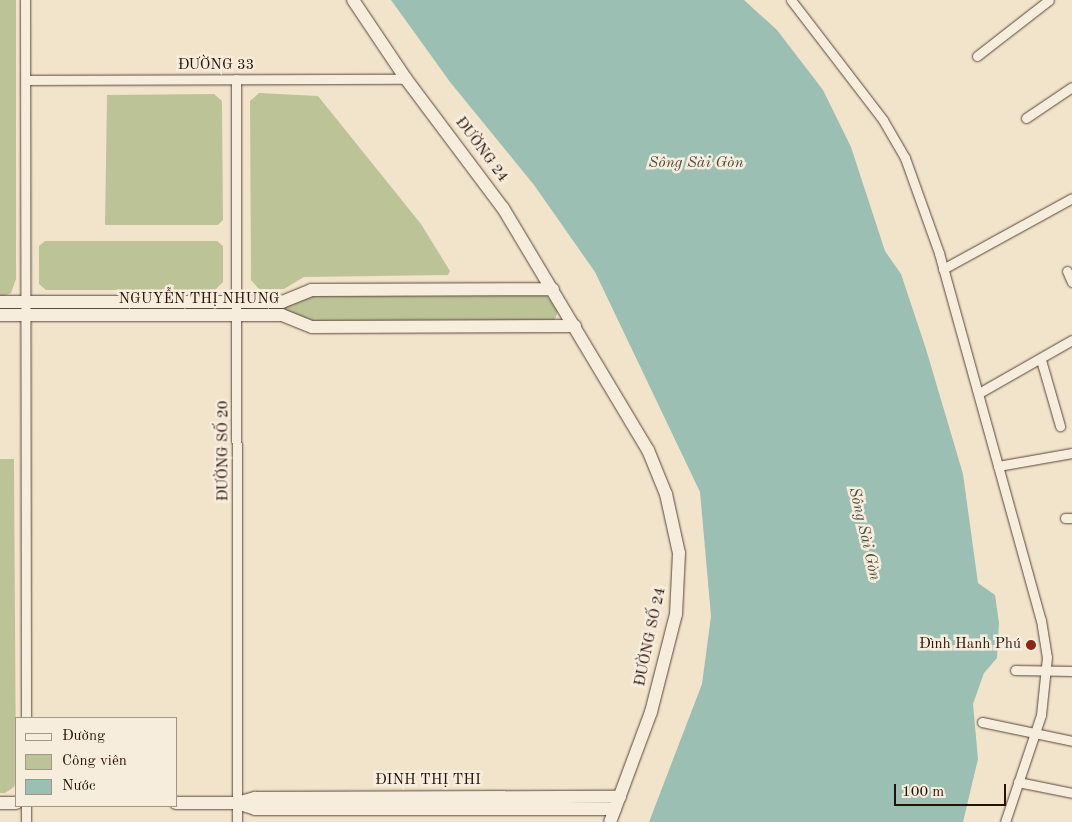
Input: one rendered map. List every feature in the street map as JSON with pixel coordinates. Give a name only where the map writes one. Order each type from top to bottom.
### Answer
[{"type":"street","points":[[25,0],[26,717]]},
{"type":"street","name":"ĐƯỜNG 24","points":[[353,0],[406,78],[485,181],[575,326]]},
{"type":"street","points":[[792,0],[883,120],[905,158],[943,269],[1041,620],[1047,672],[1035,734],[1005,822]]},
{"type":"street","points":[[977,56],[1049,0]]},
{"type":"street","name":"ĐƯỜNG 33","points":[[26,80],[406,78]]},
{"type":"street","name":"ĐƯỜNG SỐ 20","points":[[236,79],[238,822]]},
{"type":"street","points":[[1026,118],[1072,86]]},
{"type":"street","points":[[943,269],[1072,198]]},
{"type":"street","points":[[1067,271],[1072,282]]},
{"type":"street","name":"NGUYỄN THỊ NHUNG","points":[[0,315],[24,309],[282,302],[311,290],[553,290]]},
{"type":"street","name":"NGUYỄN THỊ NHUNG","points":[[0,302],[24,309],[238,316],[282,315],[312,327],[575,326]]},
{"type":"street","name":"ĐƯỜNG SỐ 24","points":[[575,326],[648,450],[666,494],[679,554],[676,614],[662,677],[610,822]]},
{"type":"street","points":[[979,393],[1041,360],[1072,340]]},
{"type":"street","points":[[1041,360],[1060,426]]},
{"type":"street","points":[[998,466],[1072,454]]},
{"type":"street","points":[[1015,670],[1072,671]]},
{"type":"street","points":[[982,722],[1072,741]]},
{"type":"street","points":[[1018,782],[1072,793]]},
{"type":"street","points":[[0,803],[15,803]]},
{"type":"street","name":"ĐINH THỊ THI","points":[[178,803],[237,803],[255,809],[618,803]]},
{"type":"street","points":[[26,807],[26,822]]},
{"type":"green space","points":[[0,0],[16,0],[16,279],[11,293],[0,298]]},
{"type":"green space","points":[[259,93],[318,96],[421,224],[450,271],[448,275],[304,277],[284,289],[259,289],[251,280],[250,101]]},
{"type":"green space","points":[[214,94],[222,101],[223,220],[218,225],[105,225],[107,95]]},
{"type":"green space","points":[[45,241],[217,241],[223,246],[223,282],[215,290],[46,290],[39,284],[39,246]]},
{"type":"green space","points":[[545,294],[558,310],[555,320],[313,322],[266,309],[306,296]]},
{"type":"green space","points":[[0,459],[14,459],[15,784],[14,787],[5,793],[0,793]]},
{"type":"water","name":"Sông Sài Gòn","points":[[391,0],[744,0],[777,30],[823,90],[851,147],[885,251],[901,274],[926,349],[963,474],[978,583],[995,595],[999,623],[997,658],[984,673],[973,704],[978,759],[963,822],[649,822],[702,684],[711,616],[700,492],[595,272],[534,185],[450,82]]},
{"type":"place","name":"Đình Hanh Phú","points":[[1031,645]]}]
